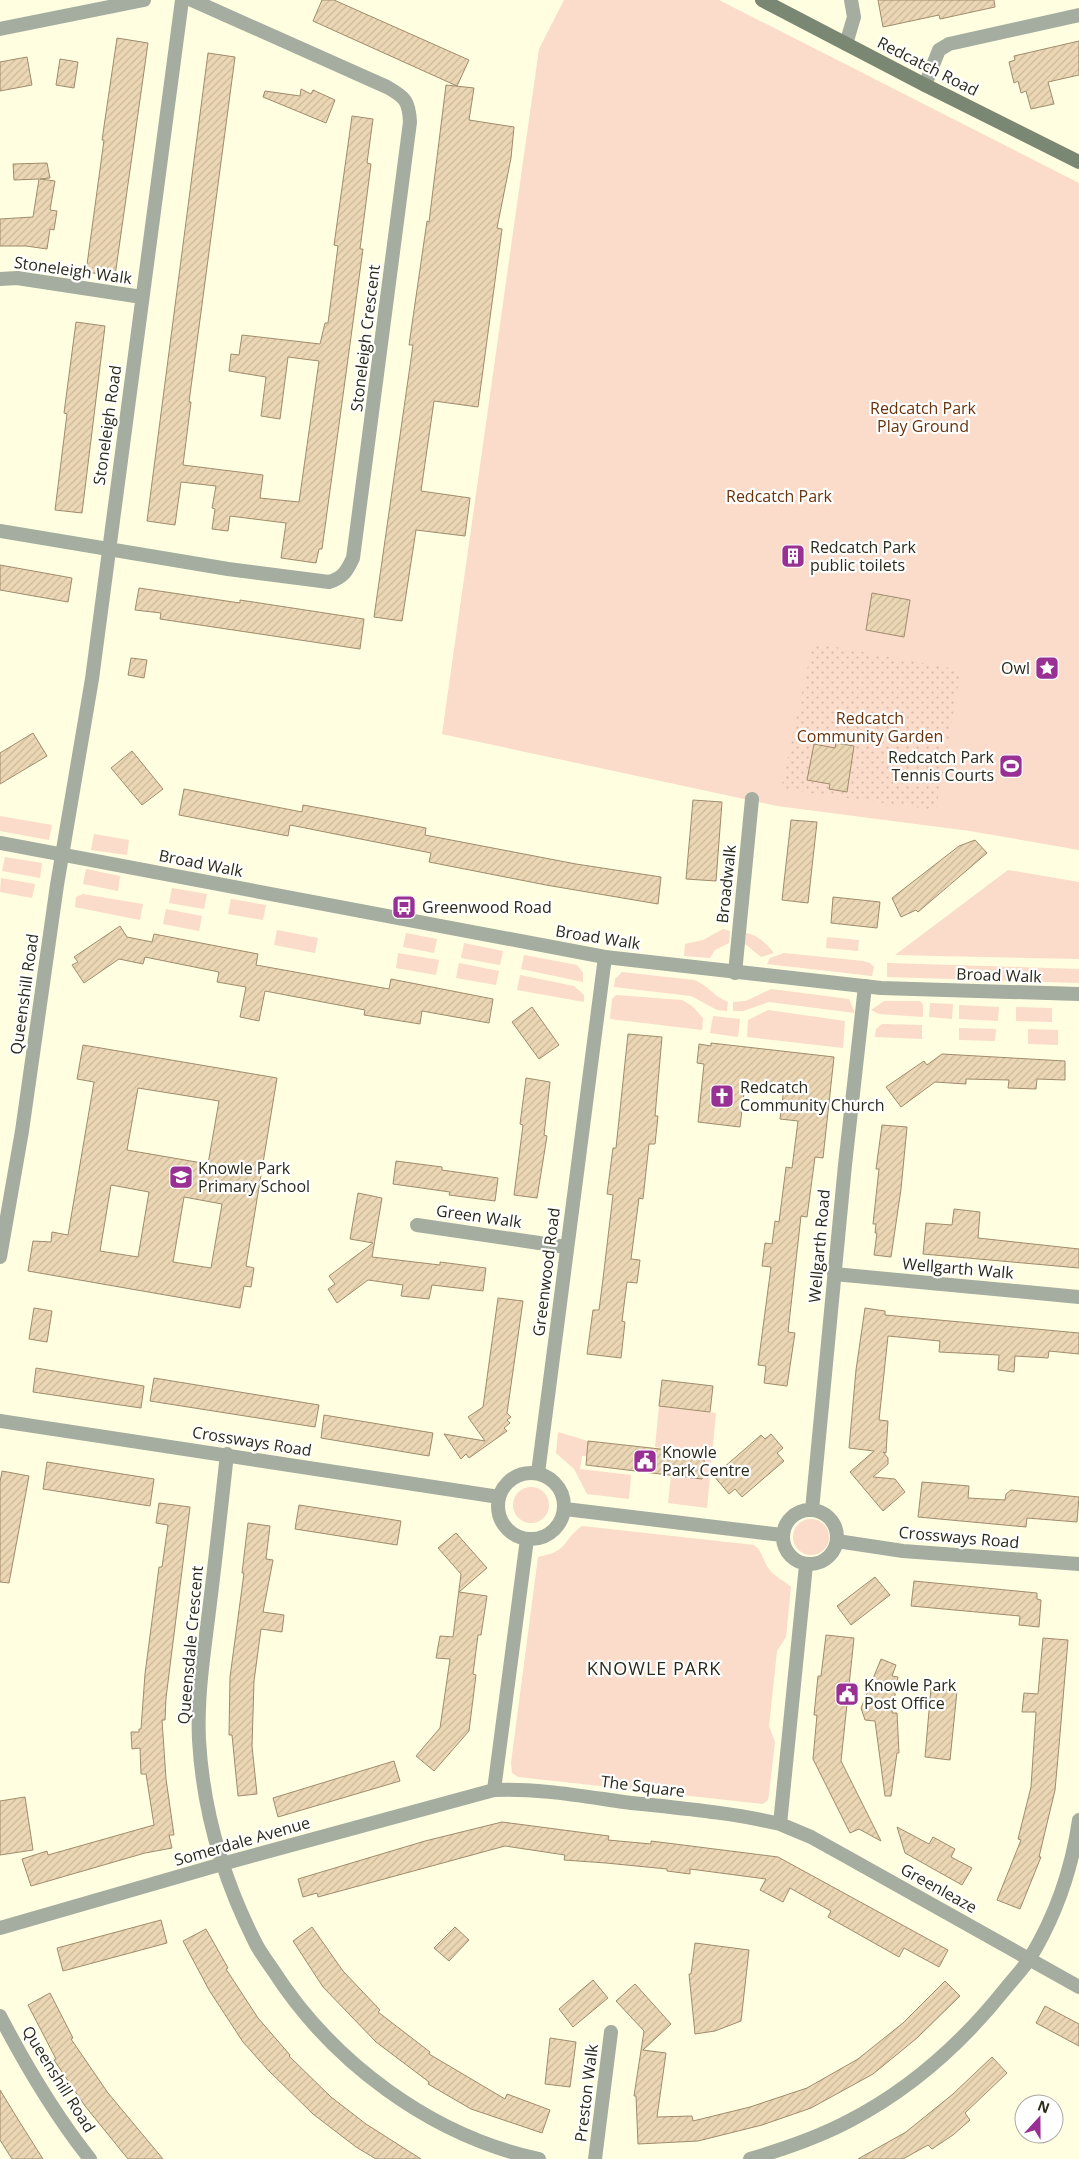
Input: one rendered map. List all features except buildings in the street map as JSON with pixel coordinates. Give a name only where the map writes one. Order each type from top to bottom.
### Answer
[{"type":"main road","name":"Redcatch Road","points":[[762,0],[925,85],[1079,162]]},
{"type":"street","points":[[0,29],[144,0]]},
{"type":"street","name":"Stoneleigh Road","points":[[63,854],[92,679],[182,0]]},
{"type":"street","name":"Stoneleigh Crescent","points":[[0,531],[228,569],[329,582],[340,579],[348,570],[353,558],[382,348],[410,122],[410,109],[403,96],[387,87],[192,0]]},
{"type":"street","points":[[846,44],[854,17],[851,0]]},
{"type":"street","points":[[925,85],[939,50],[949,44],[1079,15]]},
{"type":"street","name":"Stoneleigh Walk","points":[[0,278],[17,278],[142,297]]},
{"type":"street","name":"Broadwalk","points":[[735,973],[752,799]]},
{"type":"street","name":"Broad Walk","points":[[0,843],[605,957],[865,986],[1079,994]]},
{"type":"street","name":"Queenshill Road","points":[[0,1257],[22,1131],[63,854]]},
{"type":"street","name":"Greenwood Road","points":[[538,1473],[605,957]]},
{"type":"street","name":"Wellgarth Road","points":[[812,1510],[834,1274],[865,986]]},
{"type":"street","name":"Green Walk","points":[[417,1225],[566,1247]]},
{"type":"street","name":"Wellgarth Walk","points":[[834,1274],[1079,1298]]},
{"type":"street","name":"Crossways Road","points":[[0,1421],[227,1454],[499,1497]]},
{"type":"street","name":"Queensdale Crescent","points":[[227,1454],[200,1690],[199,1740],[204,1794],[222,1864],[254,1942],[287,1992],[324,2036],[370,2077],[420,2113],[469,2137],[519,2155],[539,2159]]},
{"type":"street","points":[[528,1472],[538,1473],[550,1478],[558,1486],[564,1497],[565,1509],[559,1524],[548,1535],[538,1539],[527,1539],[514,1534],[504,1525],[498,1511],[499,1497],[506,1484],[518,1475],[528,1472]]},
{"type":"street","points":[[565,1509],[782,1535]]},
{"type":"street","points":[[803,1510],[812,1510],[821,1512],[828,1517],[837,1532],[837,1542],[830,1557],[822,1562],[806,1565],[796,1561],[788,1554],[782,1535],[789,1520],[796,1514],[803,1510]]},
{"type":"street","points":[[494,1790],[527,1539]]},
{"type":"street","name":"Crossways Road","points":[[837,1542],[903,1551],[1079,1564]]},
{"type":"street","points":[[780,1824],[806,1565]]},
{"type":"street","name":"The Square","points":[[494,1790],[515,1789],[583,1796],[744,1816],[780,1824]]},
{"type":"street","name":"Somerdale Avenue","points":[[0,1928],[222,1864],[494,1790]]},
{"type":"street","points":[[750,2159],[787,2148],[850,2121],[912,2082],[962,2039],[990,2009],[1030,1959],[1056,1908],[1075,1848],[1079,1820]]},
{"type":"street","name":"Greenleaze","points":[[780,1824],[818,1841],[1079,1987]]},
{"type":"street","name":"Queenshill Road","points":[[0,2016],[22,2059],[60,2120],[90,2159]]},
{"type":"street","name":"Preston Walk","points":[[595,2159],[611,2032]]},
{"type":"green space","name":"Redcatch Park","points":[[564,0],[719,0],[1079,183],[1079,850],[970,831],[777,806],[442,734],[539,49]]},
{"type":"green space","name":"Redcatch Community Garden","points":[[813,643],[961,670],[936,810],[781,789]]},
{"type":"green space","points":[[0,816],[52,825],[49,840],[0,831]]},
{"type":"green space","points":[[94,834],[129,840],[127,855],[91,850]]},
{"type":"green space","points":[[5,857],[42,863],[40,878],[2,871]]},
{"type":"green space","points":[[86,869],[120,876],[118,891],[83,884]]},
{"type":"green space","points":[[1008,870],[1079,882],[1079,959],[895,955]]},
{"type":"green space","points":[[1,878],[35,884],[32,898],[0,892]]},
{"type":"green space","points":[[172,888],[207,894],[204,909],[169,903]]},
{"type":"green space","points":[[83,894],[143,904],[140,920],[75,907],[76,897]]},
{"type":"green space","points":[[231,899],[266,905],[263,920],[228,914]]},
{"type":"green space","points":[[166,909],[202,916],[199,931],[163,924]]},
{"type":"green space","points":[[723,929],[730,931],[729,943],[715,950],[710,958],[684,956],[685,944],[703,940]]},
{"type":"green space","points":[[277,930],[318,938],[315,953],[274,945]]},
{"type":"green space","points":[[406,933],[437,939],[434,953],[403,947]]},
{"type":"green space","points":[[746,933],[761,940],[774,953],[761,957],[745,944]]},
{"type":"green space","points":[[827,937],[859,940],[858,951],[826,948]]},
{"type":"green space","points":[[464,943],[503,951],[500,965],[461,958]]},
{"type":"green space","points":[[398,953],[439,960],[436,975],[396,968]]},
{"type":"green space","points":[[784,953],[863,961],[870,963],[874,967],[872,976],[767,964],[770,958]]},
{"type":"green space","points":[[524,955],[577,965],[583,973],[583,982],[521,969]]},
{"type":"green space","points":[[459,963],[499,971],[496,985],[456,978]]},
{"type":"green space","points":[[887,963],[1079,969],[1079,983],[887,977]]},
{"type":"green space","points":[[622,972],[694,980],[728,1002],[727,1011],[717,1010],[691,996],[614,987],[615,979]]},
{"type":"green space","points":[[520,975],[574,986],[584,995],[584,1002],[517,990]]},
{"type":"green space","points":[[771,989],[849,999],[855,1013],[769,1002],[743,1011],[733,1011],[733,1002],[746,1001]]},
{"type":"green space","points":[[616,995],[682,1000],[692,1006],[703,1018],[702,1030],[610,1019],[612,999]]},
{"type":"green space","points":[[884,1001],[920,1001],[923,1005],[923,1017],[879,1014],[871,1010]]},
{"type":"green space","points":[[930,1003],[953,1004],[952,1019],[929,1017]]},
{"type":"green space","points":[[959,1005],[999,1007],[998,1021],[959,1019]]},
{"type":"green space","points":[[1016,1007],[1052,1008],[1052,1022],[1016,1021]]},
{"type":"green space","points":[[768,1010],[845,1021],[843,1048],[747,1037],[748,1020]]},
{"type":"green space","points":[[713,1016],[740,1019],[738,1037],[710,1033]]},
{"type":"green space","points":[[882,1024],[922,1025],[922,1039],[875,1037],[876,1029]]},
{"type":"green space","points":[[959,1028],[996,1029],[995,1041],[959,1040]]},
{"type":"green space","points":[[1028,1029],[1058,1030],[1058,1045],[1028,1044]]},
{"type":"green space","points":[[659,1406],[716,1413],[707,1508],[668,1503],[671,1476],[701,1479],[704,1454],[655,1447]]},
{"type":"green space","points":[[558,1432],[588,1441],[587,1456],[582,1456],[580,1469],[631,1475],[629,1499],[587,1494],[574,1469],[556,1453]]},
{"type":"green space","points":[[531,1487],[543,1493],[549,1505],[543,1517],[531,1523],[519,1517],[513,1505],[519,1493]]},
{"type":"green space","points":[[811,1519],[818,1520],[824,1524],[828,1530],[828,1544],[824,1550],[818,1554],[811,1555],[804,1554],[798,1550],[794,1544],[793,1537],[794,1530],[798,1524],[804,1520]]},
{"type":"green space","points":[[582,1526],[754,1545],[759,1550],[771,1572],[791,1587],[786,1637],[777,1651],[769,1726],[775,1742],[768,1800],[763,1804],[518,1777],[512,1773],[511,1763],[538,1557],[548,1555],[560,1549],[575,1531]]},
{"type":"place","name":"Redcatch Park public toilets","points":[[793,556]]},
{"type":"place","name":"Owl","points":[[1047,668]]},
{"type":"place","name":"Redcatch Park Tennis Courts","points":[[1011,766]]},
{"type":"place","name":"Greenwood Road","points":[[404,907]]},
{"type":"place","name":"Redcatch Community Church","points":[[722,1096]]},
{"type":"place","name":"Knowle Park Primary School","points":[[181,1177]]},
{"type":"place","name":"Knowle Park Centre","points":[[645,1461]]},
{"type":"place","name":"Knowle Park Post Office","points":[[847,1694]]},
{"type":"district","name":"KNOWLE PARK","points":[[654,1669]]},
{"type":"park label","name":"Redcatch Park Play Ground","points":[[923,417]]}]
